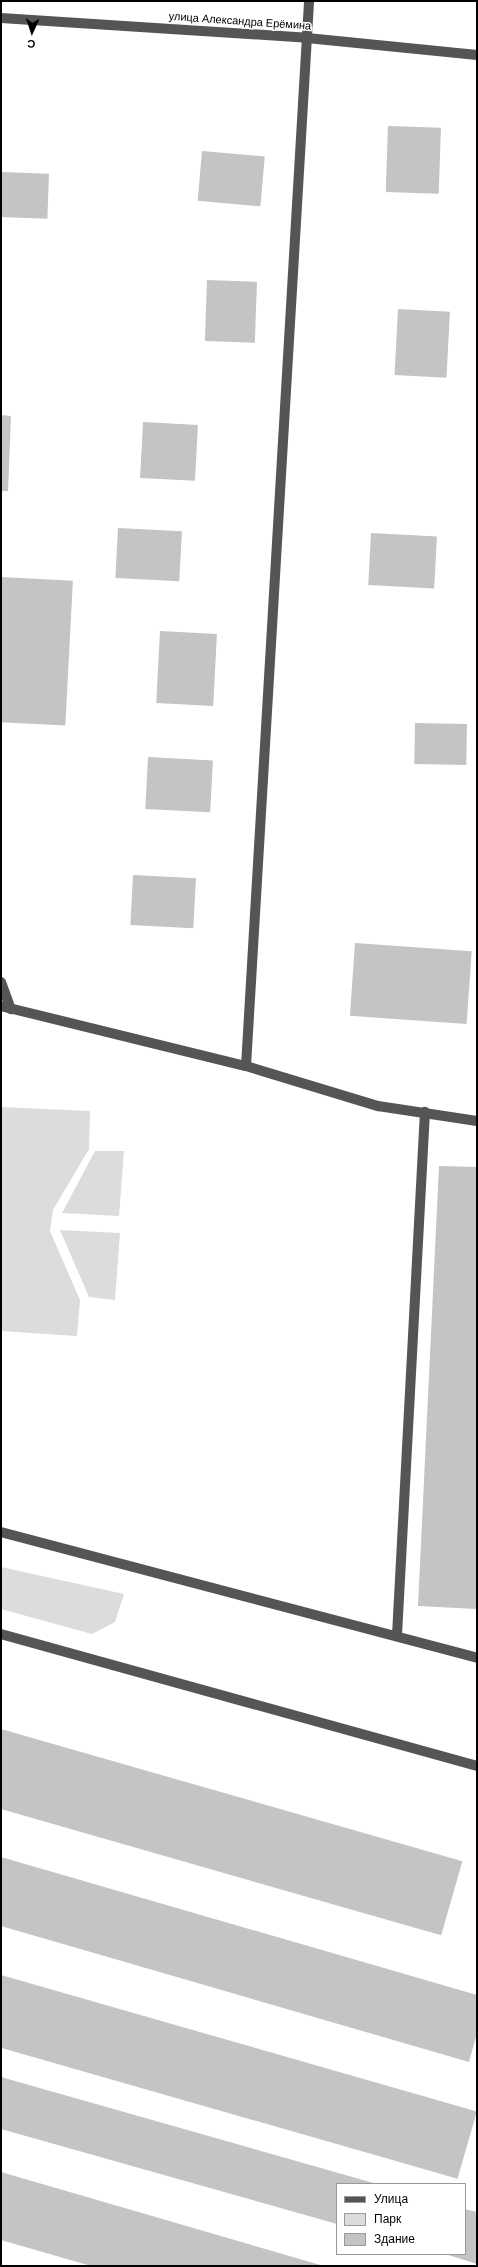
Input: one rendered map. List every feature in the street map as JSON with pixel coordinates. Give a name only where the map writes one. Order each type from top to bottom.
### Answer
[{"type":"street","points":[[246,1066],[309,1]]},
{"type":"street","name":"улица Александра Ерёмина","points":[[1,18],[307,38],[477,55]]},
{"type":"street","points":[[1,982],[11,1009]]},
{"type":"street","points":[[1,1006],[246,1066],[378,1106],[477,1121]]},
{"type":"street","points":[[397,1635],[425,1112]]},
{"type":"street","points":[[1,1532],[397,1635],[477,1658]]},
{"type":"street","points":[[1,1634],[477,1766]]},
{"type":"green space","points":[[1,1107],[90,1111],[89,1149],[53,1210],[50,1231],[80,1300],[77,1336],[1,1331]]},
{"type":"green space","points":[[95,1151],[124,1151],[119,1216],[62,1213]]},
{"type":"green space","points":[[60,1230],[120,1233],[115,1300],[89,1297]]},
{"type":"green space","points":[[1,1567],[124,1594],[115,1622],[92,1634],[1,1609]]},
{"type":"building","points":[[388,126],[441,128],[439,194],[386,192]]},
{"type":"building","points":[[202,151],[265,156],[260,206],[198,201]]},
{"type":"building","points":[[1,172],[49,174],[47,219],[1,217]]},
{"type":"building","points":[[207,280],[257,282],[255,343],[205,341]]},
{"type":"building","points":[[398,309],[450,312],[446,378],[395,375]]},
{"type":"building","points":[[1,415],[11,416],[8,491],[1,491]]},
{"type":"building","points":[[143,422],[198,425],[195,481],[140,478]]},
{"type":"building","points":[[118,528],[182,531],[179,581],[115,578]]},
{"type":"building","points":[[371,533],[437,536],[434,588],[368,585]]},
{"type":"building","points":[[1,577],[73,581],[65,726],[1,722]]},
{"type":"building","points":[[160,631],[217,634],[213,706],[156,703]]},
{"type":"building","points":[[415,723],[467,724],[466,765],[414,764]]},
{"type":"building","points":[[148,757],[213,760],[210,812],[145,809]]},
{"type":"building","points":[[133,875],[196,878],[193,928],[130,925]]},
{"type":"building","points":[[355,943],[472,951],[467,1024],[350,1016]]},
{"type":"building","points":[[439,1166],[477,1167],[477,1609],[418,1606]]},
{"type":"building","points":[[1,1729],[462,1861],[441,1935],[1,1809]]},
{"type":"building","points":[[1,1857],[477,1995],[477,2033],[469,2062],[1,1926]]},
{"type":"building","points":[[1,1975],[477,2111],[458,2179],[1,2048]]},
{"type":"building","points":[[1,2077],[373,2183],[336,2183],[336,2224],[1,2129]]},
{"type":"building","points":[[1,2172],[324,2266],[91,2266],[1,2240]]},
{"type":"building","points":[[466,2209],[477,2212],[477,2264],[448,2255],[466,2255]]}]
